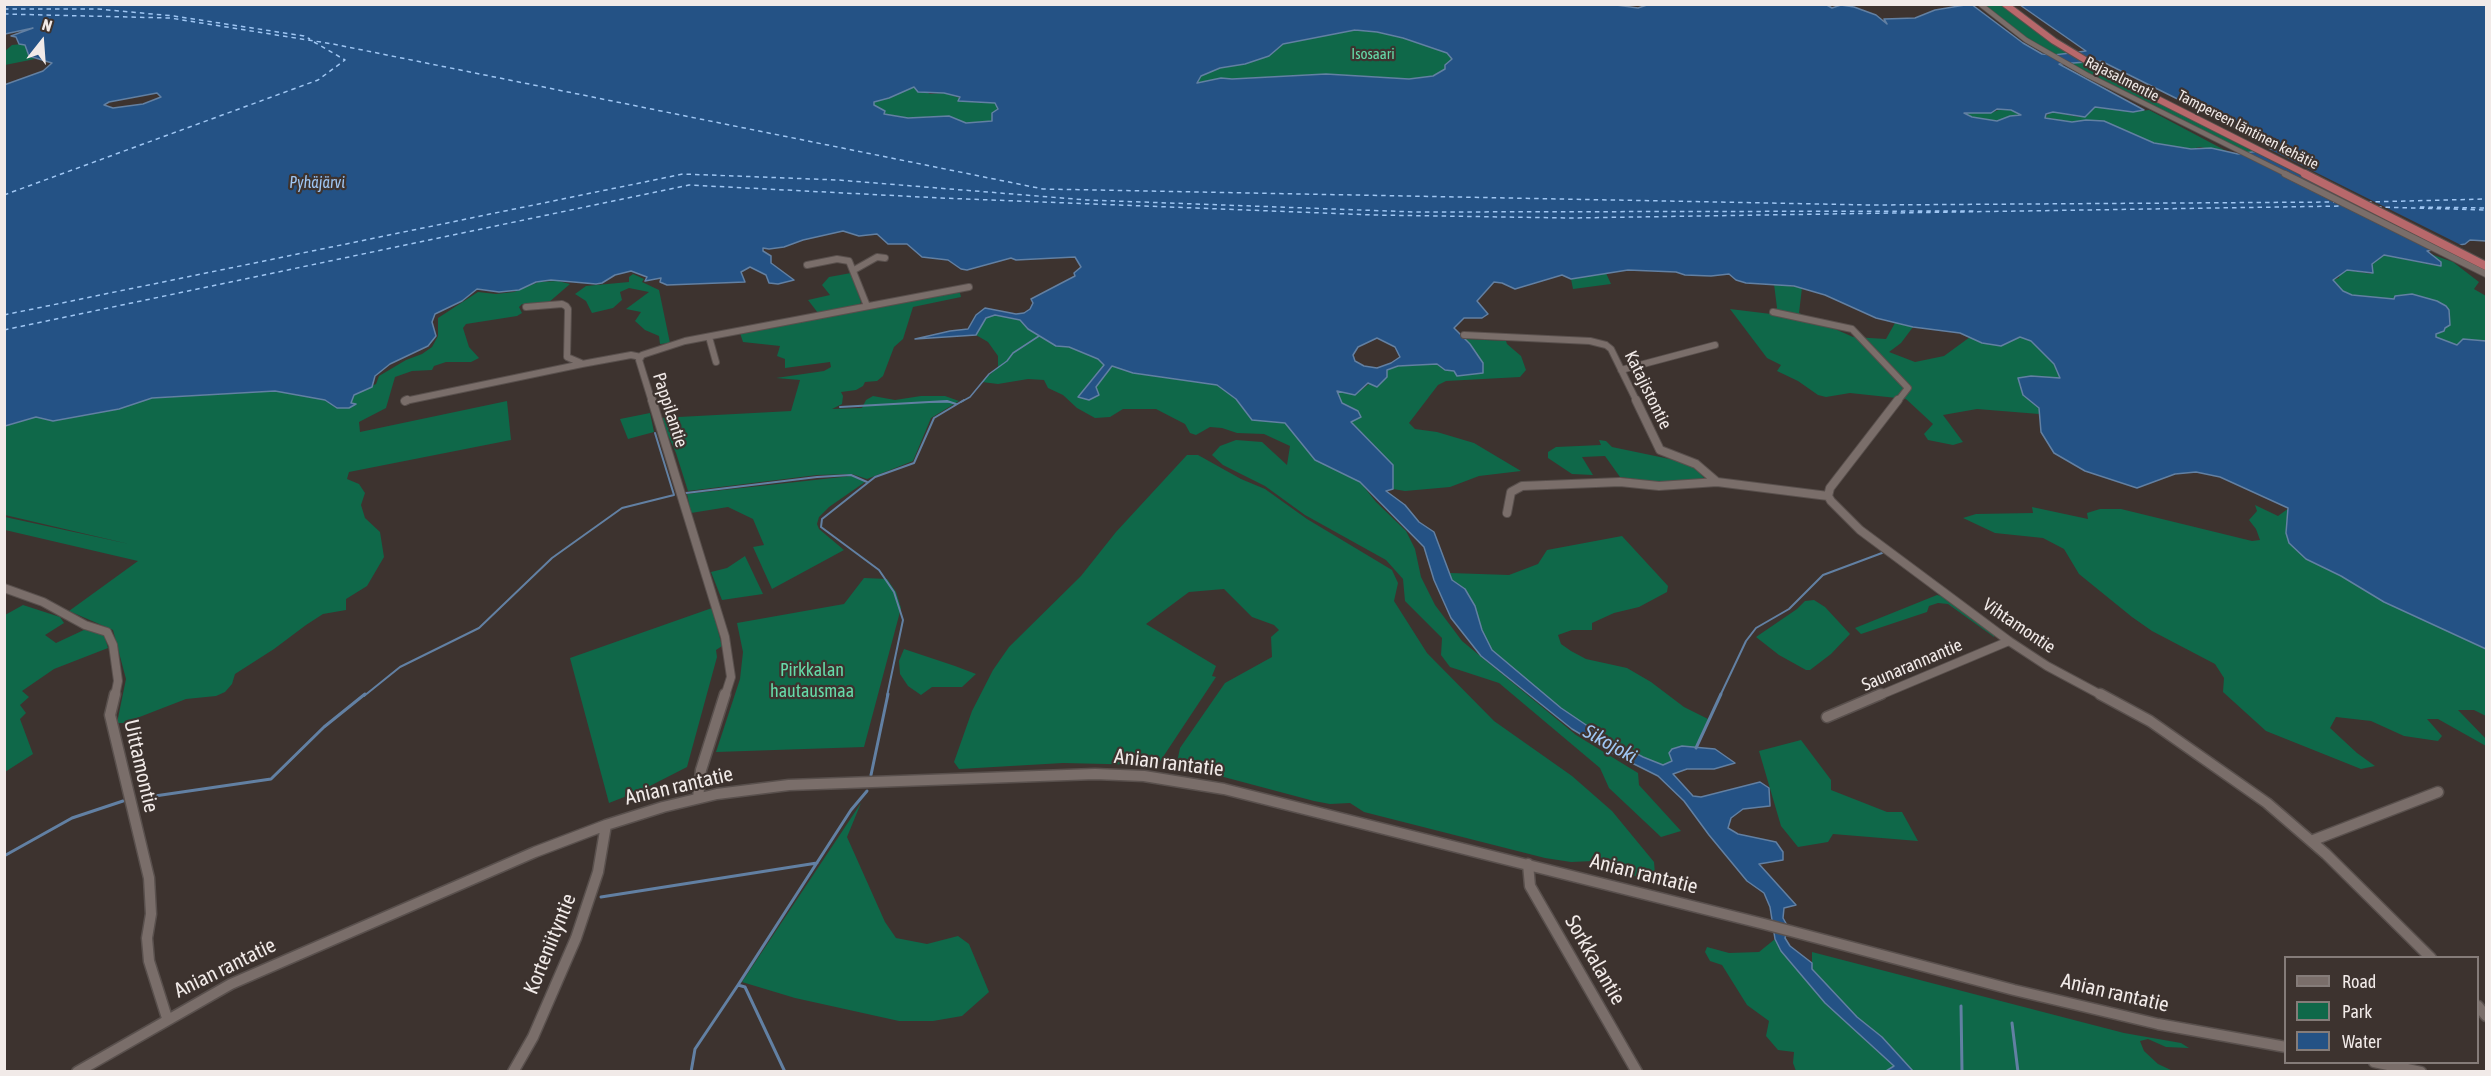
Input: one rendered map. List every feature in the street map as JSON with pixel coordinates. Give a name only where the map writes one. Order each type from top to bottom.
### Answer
[{"type":"highway","name":"Tampereen läntinen kehätie","points":[[2005,4],[2093,63],[2487,266]]},
{"type":"highway","name":"Tampereen läntinen kehätie","points":[[2012,4],[2074,51]]},
{"type":"highway","name":"Tampereen läntinen kehätie","points":[[2461,251],[2487,261]]},
{"type":"street","name":"Rajasalmentie","points":[[1980,4],[2001,22],[2067,64],[2487,274]]},
{"type":"street","points":[[854,270],[877,257],[885,258]]},
{"type":"street","points":[[807,265],[844,259],[849,261],[867,306]]},
{"type":"street","name":"Pappilantie","points":[[698,798],[701,770],[731,677],[731,665],[725,637],[638,362],[640,357],[673,344],[709,336],[969,286]]},
{"type":"street","points":[[526,308],[562,304],[566,306],[568,309],[567,357],[582,364]]},
{"type":"street","points":[[1507,513],[1511,492],[1522,486],[1620,482],[1659,486],[1717,482],[1828,496],[1830,488],[1908,388],[1852,329],[1773,312]]},
{"type":"street","name":"Katajistontie","points":[[1464,335],[1600,343],[1611,349],[1660,450],[1670,456],[1696,464],[1717,482]]},
{"type":"street","points":[[709,336],[716,362]]},
{"type":"street","points":[[1621,370],[1715,345]]},
{"type":"street","points":[[405,401],[582,364],[631,355],[640,357]]},
{"type":"street","name":"Vihtamontie","points":[[1828,496],[1860,530],[2009,641],[2047,666],[2128,708],[2169,734],[2267,804],[2312,841],[2430,956]]},
{"type":"street","name":"Uittamontie","points":[[4,588],[43,602],[85,625],[107,632],[113,645],[118,681],[110,714],[149,878],[151,914],[147,938],[149,961],[167,1018]]},
{"type":"street","name":"Saunarannantie","points":[[1827,717],[2009,641]]},
{"type":"street","name":"Anian rantatie","points":[[77,1071],[167,1018],[231,984],[535,852],[606,825],[698,798],[759,788],[811,783],[1060,775],[1144,776],[1224,789],[2108,1012],[2284,1047]]},
{"type":"street","points":[[2312,841],[2438,792]]},
{"type":"street","name":"Korteniityntie","points":[[513,1071],[533,1037],[576,938],[598,872],[606,825]]},
{"type":"street","name":"Sorkkalantie","points":[[1528,864],[1530,886],[1637,1071]]},
{"type":"street","points":[[2384,1064],[2421,1071]]},
{"type":"green space","points":[[1982,5],[2000,5],[2069,54],[2054,55],[2022,35]]},
{"type":"green space","name":"Isosaari","points":[[1355,30],[1403,38],[1447,53],[1452,59],[1445,65],[1445,69],[1433,76],[1409,79],[1326,74],[1221,78],[1196,84],[1201,76],[1220,68],[1245,64],[1269,56],[1283,44]]},
{"type":"green space","points":[[12,45],[25,45],[29,56],[35,59],[5,65],[4,52]]},
{"type":"green space","points":[[2081,61],[2255,152],[2248,153],[2067,62]]},
{"type":"green space","points":[[914,86],[930,94],[944,93],[972,102],[995,103],[998,110],[992,121],[966,123],[943,116],[908,118],[884,114],[874,105],[874,102],[889,98]]},
{"type":"green space","points":[[2095,107],[2133,112],[2149,110],[2232,154],[2200,147],[2191,149],[2154,143],[2104,121],[2072,122],[2044,117],[2053,112],[2079,117]]},
{"type":"green space","points":[[2001,109],[2011,110],[2021,116],[2010,116],[1997,121],[1972,117],[1964,113],[1991,113]]},
{"type":"green space","points":[[2428,253],[2453,262],[2479,282],[2474,289],[2486,296],[2486,347],[2463,339],[2459,344],[2454,344],[2436,337],[2436,334],[2444,331],[2394,299],[2352,295],[2343,291],[2333,280],[2339,278],[2340,274],[2347,270],[2371,274],[2372,264],[2378,256],[2384,255],[2437,266],[2441,262]]},
{"type":"green space","points":[[851,273],[861,302],[859,305],[818,313],[808,300],[830,295],[822,285],[829,277]]},
{"type":"green space","points":[[1606,273],[1611,284],[1573,289],[1571,279]]},
{"type":"green space","points":[[633,274],[644,279],[642,282],[659,290],[670,343],[660,344],[659,336],[645,330],[635,321],[641,312],[626,309],[649,292],[629,288],[620,292],[622,300],[613,308],[592,313],[586,301],[575,294],[586,286],[629,282],[629,277]]},
{"type":"green space","points":[[558,281],[570,284],[548,303],[522,304],[519,307],[522,313],[517,316],[466,324],[463,328],[469,347],[479,358],[471,362],[446,362],[434,366],[432,370],[412,371],[395,377],[386,408],[359,422],[360,432],[507,401],[511,440],[349,472],[347,479],[359,484],[365,493],[361,505],[365,518],[380,532],[384,557],[367,586],[346,599],[346,610],[323,614],[306,625],[235,674],[232,684],[225,692],[216,696],[186,699],[124,723],[117,723],[126,679],[113,630],[69,611],[138,561],[5,530],[5,517],[129,544],[5,515],[5,426],[36,417],[53,421],[119,409],[152,398],[275,391],[325,400],[337,408],[355,404],[350,403],[354,394],[376,384],[379,376],[432,347],[438,336],[438,318],[478,292],[496,294],[514,292],[539,282]]},
{"type":"green space","points":[[1774,284],[1802,288],[1799,313],[1853,337],[1886,339],[1895,323],[1913,327],[1901,343],[1889,352],[1915,362],[1944,356],[1970,337],[1982,343],[2001,346],[2020,337],[2031,341],[2055,364],[2061,378],[2031,376],[2023,395],[2039,408],[2039,414],[1977,409],[1943,415],[1963,442],[1953,445],[1928,440],[1924,434],[1933,424],[1906,399],[1850,393],[1826,397],[1818,395],[1798,381],[1777,371],[1781,365],[1767,358],[1730,309],[1771,314],[1777,308]]},
{"type":"green space","points":[[959,289],[961,297],[913,307],[903,339],[894,347],[883,376],[877,381],[865,382],[856,390],[841,392],[842,404],[832,409],[862,408],[866,400],[873,396],[895,400],[921,396],[945,396],[959,401],[931,418],[913,461],[867,479],[852,474],[817,475],[688,491],[676,453],[660,418],[791,411],[800,380],[776,378],[824,371],[831,367],[830,362],[785,368],[785,359],[777,356],[780,346],[743,342],[740,333]]},
{"type":"green space","points":[[995,315],[1020,320],[1028,329],[1056,346],[1068,347],[1098,359],[1104,365],[1084,389],[1096,387],[1112,366],[1133,373],[1217,385],[1236,399],[1252,420],[1285,423],[1315,460],[1360,482],[1376,502],[1406,531],[1415,549],[1421,577],[1435,605],[1462,641],[1576,735],[1638,773],[1639,785],[1681,831],[1661,837],[1609,788],[1600,768],[1499,683],[1450,667],[1441,655],[1442,638],[1405,601],[1403,579],[1386,560],[1305,515],[1265,486],[1223,465],[1212,455],[1220,446],[1236,440],[1262,442],[1287,465],[1290,446],[1264,434],[1237,433],[1222,428],[1210,427],[1196,435],[1190,433],[1185,424],[1156,409],[1123,409],[1110,417],[1095,418],[1077,408],[1063,395],[1048,388],[1044,380],[1028,379],[998,384],[982,382],[998,367],[998,356],[988,342],[976,335],[986,318]]},
{"type":"green space","points":[[1465,339],[1506,341],[1521,356],[1526,370],[1520,377],[1446,381],[1438,385],[1409,423],[1415,429],[1437,432],[1474,443],[1521,471],[1479,476],[1450,487],[1405,491],[1393,489],[1393,465],[1351,422],[1361,417],[1357,411],[1342,403],[1337,391],[1355,395],[1387,370],[1398,366],[1437,364],[1445,370],[1483,373],[1483,363]]},
{"type":"green space","points":[[650,413],[654,432],[628,439],[620,419]]},
{"type":"green space","points":[[1599,440],[1606,441],[1612,447],[1684,462],[1697,470],[1705,479],[1657,482],[1620,477],[1605,456],[1582,457],[1593,475],[1572,474],[1548,458],[1548,452],[1556,447],[1601,445]]},
{"type":"green space","points":[[1187,455],[1198,455],[1241,479],[1265,489],[1307,519],[1392,570],[1398,583],[1394,601],[1427,653],[1494,721],[1572,776],[1612,811],[1654,862],[1655,874],[1652,878],[1643,879],[1593,861],[1571,862],[1545,858],[1364,812],[1350,803],[1330,804],[1314,801],[1205,772],[1176,767],[1180,748],[1225,683],[1272,657],[1271,637],[1279,630],[1274,625],[1252,617],[1224,589],[1189,592],[1146,624],[1216,666],[1212,676],[1216,677],[1159,763],[1149,765],[1063,763],[959,769],[954,762],[972,711],[993,670],[1009,647],[1081,576],[1116,532]]},
{"type":"green space","points":[[851,476],[865,482],[829,507],[819,517],[817,524],[819,529],[844,550],[772,589],[753,547],[764,545],[753,519],[728,507],[691,513],[687,494]]},
{"type":"green space","points":[[2255,505],[2278,516],[2289,508],[2286,533],[2306,559],[2341,576],[2384,602],[2486,649],[2486,716],[2474,710],[2458,710],[2486,739],[2486,746],[2438,719],[2427,719],[2442,736],[2438,741],[2404,736],[2371,721],[2336,717],[2330,728],[2375,766],[2361,769],[2266,731],[2223,692],[2224,678],[2215,664],[2152,631],[2132,617],[2079,574],[2064,549],[2043,538],[1995,533],[1963,518],[1976,514],[2033,513],[2032,507],[2088,519],[2087,513],[2100,509],[2121,509],[2252,541],[2260,540],[2249,520],[2257,511]]},
{"type":"green space","points":[[1622,536],[1668,586],[1667,592],[1639,607],[1614,613],[1592,623],[1592,630],[1572,630],[1558,635],[1561,644],[1571,651],[1586,659],[1627,668],[1651,682],[1684,707],[1708,719],[1696,748],[1682,746],[1672,761],[1663,765],[1601,735],[1561,708],[1492,650],[1482,630],[1475,606],[1465,589],[1452,580],[1450,573],[1509,575],[1538,564],[1547,550]]},
{"type":"green space","points":[[745,556],[763,594],[722,600],[711,572],[727,568]]},
{"type":"green space","name":"Pirkkalan hautausmaa","points":[[864,578],[887,579],[896,592],[901,608],[864,747],[716,752],[740,679],[743,652],[737,623],[844,604]]},
{"type":"green space","points":[[1937,595],[1945,597],[1994,633],[1994,637],[1948,604],[1938,603],[1929,606],[1927,612],[1861,634],[1855,628]]},
{"type":"green space","points":[[1814,600],[1825,607],[1850,634],[1831,654],[1810,670],[1806,670],[1779,655],[1756,637],[1805,601]]},
{"type":"green space","points":[[23,605],[60,617],[64,623],[45,635],[56,643],[86,629],[104,634],[108,648],[54,669],[22,691],[29,697],[20,705],[26,713],[20,719],[33,754],[5,772],[5,615]]},
{"type":"green space","name":"Pirkkalan hautausmaa","points":[[712,608],[722,646],[716,650],[717,657],[687,767],[642,790],[609,803],[570,658]]},
{"type":"green space","points":[[904,649],[976,674],[962,687],[932,687],[921,695],[908,686],[900,674],[899,661]]},
{"type":"green space","points":[[1801,740],[1831,780],[1831,790],[1887,812],[1902,812],[1918,841],[1833,834],[1828,842],[1798,847],[1781,826],[1759,751]]},
{"type":"green space","points":[[861,803],[847,837],[885,922],[896,938],[927,944],[958,936],[969,944],[989,992],[962,1016],[933,1021],[899,1021],[795,998],[742,982]]},
{"type":"green space","points":[[1775,939],[1781,951],[1825,1003],[1894,1066],[1886,1071],[1796,1071],[1793,1063],[1794,1052],[1778,1050],[1766,1036],[1769,1021],[1747,1005],[1722,965],[1710,961],[1705,952],[1707,947],[1729,953],[1759,952]]},
{"type":"green space","points":[[1812,952],[2124,1033],[2181,1043],[2189,1048],[2166,1047],[2148,1039],[2140,1041],[2144,1051],[2158,1064],[2173,1071],[1913,1071],[1882,1037],[1857,1017],[1812,969]]},
{"type":"water","name":"Pyhäjärvi","points":[[5,4],[1609,4],[1638,8],[1650,4],[1825,4],[1832,8],[1841,5],[1854,7],[1876,15],[1887,24],[1884,19],[1915,18],[1935,10],[1971,4],[2023,43],[2042,54],[2054,55],[2086,51],[2020,5],[2486,5],[2486,241],[2470,240],[2465,244],[2427,251],[2441,262],[2441,266],[2384,255],[2372,264],[2373,273],[2347,270],[2333,280],[2343,291],[2352,295],[2394,299],[2395,296],[2412,294],[2437,301],[2449,310],[2450,325],[2444,331],[2436,334],[2436,337],[2457,345],[2463,339],[2486,341],[2486,649],[2384,602],[2341,576],[2306,559],[2289,543],[2286,533],[2288,508],[2220,477],[2196,472],[2175,474],[2137,488],[2085,471],[2054,453],[2041,432],[2039,408],[2023,395],[2018,378],[2031,376],[2060,378],[2054,364],[2031,341],[2020,337],[2001,346],[1982,343],[1960,333],[1913,327],[1876,318],[1825,295],[1794,286],[1746,283],[1736,280],[1729,274],[1685,275],[1676,272],[1628,270],[1571,279],[1562,275],[1515,289],[1494,282],[1477,301],[1488,314],[1482,318],[1464,318],[1454,328],[1470,344],[1483,363],[1483,373],[1457,376],[1454,371],[1445,370],[1437,364],[1398,366],[1387,370],[1387,377],[1377,387],[1368,383],[1355,395],[1337,391],[1342,403],[1358,411],[1361,417],[1351,422],[1393,465],[1393,489],[1386,491],[1405,505],[1419,522],[1434,532],[1452,580],[1465,589],[1475,606],[1482,630],[1492,650],[1561,708],[1601,735],[1643,757],[1663,765],[1672,761],[1669,753],[1672,749],[1682,746],[1715,749],[1735,763],[1714,769],[1687,769],[1673,774],[1693,796],[1701,797],[1760,782],[1769,788],[1770,806],[1743,809],[1731,818],[1728,828],[1738,834],[1776,842],[1783,852],[1783,860],[1759,864],[1796,905],[1784,908],[1783,918],[1788,927],[1785,938],[1790,946],[1812,963],[1812,969],[1857,1017],[1882,1037],[1913,1071],[1886,1071],[1894,1066],[1825,1003],[1781,951],[1775,939],[1770,907],[1764,893],[1747,881],[1684,801],[1658,776],[1572,729],[1481,656],[1451,618],[1434,580],[1424,547],[1360,482],[1315,460],[1285,423],[1252,420],[1236,399],[1217,385],[1133,373],[1112,366],[1096,387],[1099,395],[1089,400],[1078,397],[1104,365],[1098,359],[1069,347],[1056,346],[1028,329],[1020,320],[995,315],[986,318],[976,335],[915,339],[968,329],[976,315],[985,308],[1016,314],[1024,313],[1033,303],[1031,299],[1075,276],[1074,273],[1081,267],[1075,257],[1016,260],[1011,258],[967,270],[961,269],[948,260],[922,257],[907,244],[888,244],[877,234],[859,236],[843,231],[784,247],[763,248],[763,251],[771,256],[771,263],[794,280],[778,284],[769,283],[766,275],[750,267],[741,272],[745,282],[667,285],[660,282],[661,278],[645,281],[647,277],[631,271],[615,275],[596,284],[551,280],[536,282],[519,290],[499,292],[477,289],[462,301],[435,314],[432,322],[436,336],[428,346],[390,364],[375,376],[372,387],[354,395],[351,403],[356,404],[349,408],[337,408],[325,400],[275,391],[152,398],[119,409],[53,421],[36,417],[5,426],[4,85],[43,71],[52,63],[29,56],[25,45],[19,44],[16,37],[11,36],[33,28],[5,34]],"holes":[[[1355,30],[1403,38],[1447,53],[1452,59],[1445,65],[1445,69],[1433,76],[1409,79],[1326,74],[1221,78],[1197,83],[1201,76],[1220,68],[1245,64],[1269,56],[1283,44]],[[2101,61],[2238,129],[2273,149],[2238,154],[2211,148],[2191,149],[2154,143],[2104,121],[2072,122],[2045,118],[2046,114],[2053,112],[2085,117],[2095,107],[2133,112],[2144,110],[2059,64]],[[914,87],[918,92],[944,93],[960,97],[958,101],[995,103],[998,109],[992,113],[992,121],[966,123],[949,116],[908,118],[884,114],[885,111],[874,105],[874,102]],[[157,93],[161,97],[143,104],[113,108],[104,105],[109,102]],[[1997,109],[2011,110],[2021,115],[1997,121],[1972,117],[1964,113],[1991,113]],[[1377,338],[1395,347],[1400,357],[1377,368],[1364,366],[1355,361],[1353,355],[1358,347]]]},
{"type":"pier","points":[[2267,148],[2465,247],[2447,249],[2251,150]]},
{"type":"waterway","points":[[961,402],[970,397],[989,374],[1007,361],[1013,353],[1039,336]]},
{"type":"waterway","points":[[887,696],[903,620],[894,592],[879,570],[821,527],[822,519],[875,477],[914,463],[934,418],[964,400]]},
{"type":"waterway","points":[[840,407],[929,402]]},
{"type":"waterway","points":[[929,402],[950,402]]},
{"type":"waterway","points":[[929,402],[950,402]]},
{"type":"waterway","points":[[950,402],[956,404]]},
{"type":"waterway","points":[[364,696],[400,667],[479,628],[552,558],[622,508],[674,495],[655,433]]},
{"type":"waterway","points":[[686,493],[817,477],[851,475],[867,482]]},
{"type":"waterway","points":[[1720,696],[1746,641],[1756,628],[1789,609],[1823,575],[1882,553]]},
{"type":"waterway","points":[[141,798],[271,779],[324,727],[365,694]]},
{"type":"waterway","points":[[871,775],[888,694]]},
{"type":"waterway","points":[[1696,748],[1721,694]]},
{"type":"waterway","points":[[817,863],[851,810],[867,791]]},
{"type":"waterway","points":[[4,856],[72,818],[123,801]]},
{"type":"waterway","points":[[601,897],[817,863]]},
{"type":"waterway","points":[[738,985],[817,863]]},
{"type":"waterway","points":[[691,1072],[695,1049],[738,985]]},
{"type":"waterway","points":[[738,985],[745,987],[785,1072]]},
{"type":"waterway","points":[[1961,1006],[1962,1072]]},
{"type":"waterway","points":[[2012,1023],[2018,1072]]},
{"type":"ferry route","points":[[4,9],[98,9],[174,16],[304,36],[310,39]]},
{"type":"ferry route","points":[[4,14],[170,18],[333,44],[1043,189],[1872,205],[2336,202]]},
{"type":"ferry route","points":[[4,195],[318,80],[345,60],[314,42]]},
{"type":"ferry route","points":[[4,315],[683,174],[838,180],[1087,200],[1415,212],[1974,211]]},
{"type":"ferry route","points":[[4,330],[689,185],[941,198],[1373,215],[1571,218],[2343,206]]},
{"type":"ferry route","points":[[2367,202],[2486,199]]},
{"type":"ferry route","points":[[2377,207],[2486,210]]},
{"type":"ferry route","points":[[2420,207],[2486,208]]},
{"type":"water label","name":"Sikojoki","points":[[1610,744]]}]
